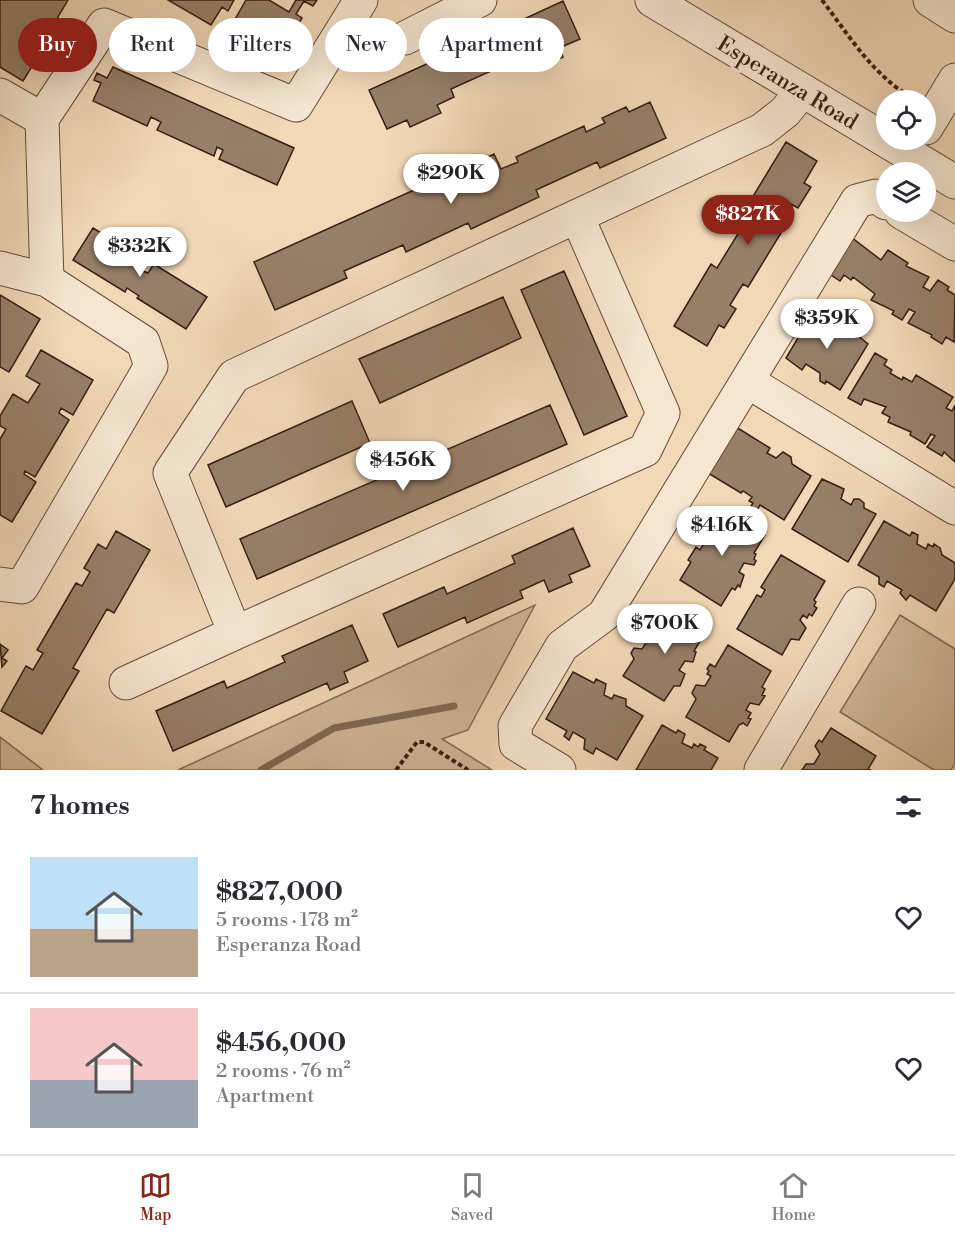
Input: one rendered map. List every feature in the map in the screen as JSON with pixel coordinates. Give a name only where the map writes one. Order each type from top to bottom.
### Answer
[{"type":"street","points":[[47,280],[42,119],[104,25],[296,105],[361,0]]},
{"type":"street","points":[[407,37],[480,0]]},
{"type":"street","name":"Esperanza Road","points":[[652,0],[802,91],[876,123]]},
{"type":"street","points":[[930,0],[955,16]]},
{"type":"street","points":[[936,111],[955,80]]},
{"type":"street","points":[[235,633],[170,473],[234,376],[762,130],[785,112],[802,91]]},
{"type":"street","points":[[0,95],[42,119]]},
{"type":"street","name":"Esperanza Road","points":[[926,150],[955,182]]},
{"type":"street","points":[[559,770],[516,744],[515,726],[561,646],[604,615],[857,201],[876,196]]},
{"type":"street","points":[[126,684],[645,450],[663,413],[578,216]]},
{"type":"street","points":[[918,222],[955,244]]},
{"type":"street","points":[[0,268],[47,280],[143,342],[151,366],[22,587],[0,584]]},
{"type":"street","points":[[747,381],[955,508]]},
{"type":"street","points":[[761,770],[860,604]]},
{"type":"path","points":[[822,0],[872,68],[898,90]]},
{"type":"path","points":[[396,770],[417,742],[424,742],[468,770]]},
{"type":"shaded area","points":[[535,605],[468,730],[442,739],[492,770],[178,770]]},
{"type":"shaded area","points":[[900,615],[955,649],[955,763],[951,770],[934,770],[840,712]]},
{"type":"shaded area","points":[[0,737],[43,770],[0,770]]},
{"type":"building","points":[[0,0],[68,0],[57,18],[18,18],[18,72],[29,72],[23,81],[0,67]]},
{"type":"building","points":[[168,0],[234,0],[228,11],[222,7],[215,18],[208,18],[208,23]]},
{"type":"building","points":[[246,0],[269,0],[289,12],[296,0],[317,0],[313,6],[304,1],[296,14],[302,18],[236,18]]},
{"type":"building","points":[[563,1],[580,39],[564,46],[564,18],[526,18]]},
{"type":"building","points":[[419,67],[419,72],[489,72],[451,89],[454,97],[437,105],[441,113],[410,127],[407,120],[387,129],[369,90]]},
{"type":"building","points":[[110,72],[124,72],[294,148],[277,185],[219,159],[223,150],[217,147],[214,156],[157,130],[161,122],[151,117],[147,126],[93,101],[101,83],[94,80],[97,73],[107,78]]},
{"type":"building","points":[[650,102],[666,138],[600,168],[597,162],[536,190],[539,197],[471,229],[468,223],[406,252],[403,245],[344,271],[347,278],[275,310],[254,262],[494,154],[501,169],[518,162],[516,157],[584,126],[586,132],[605,123],[602,118],[626,107],[629,112]]},
{"type":"building","points":[[786,142],[817,161],[804,183],[811,187],[798,208],[791,204],[779,225],[784,228],[748,287],[743,284],[730,305],[736,309],[724,328],[719,325],[707,346],[674,326],[711,264],[717,268],[755,206],[749,203]]},
{"type":"building","points":[[93,228],[148,262],[143,271],[148,273],[154,264],[207,297],[186,329],[137,298],[139,296],[127,288],[125,292],[73,260]]},
{"type":"building","points":[[851,237],[881,260],[888,250],[908,263],[906,266],[929,277],[923,287],[930,291],[938,280],[949,287],[947,290],[955,295],[954,342],[946,337],[942,344],[931,337],[932,335],[908,323],[915,312],[909,309],[902,320],[892,314],[894,311],[871,300],[875,294],[853,277],[851,280],[844,275],[840,281],[828,273]]},
{"type":"building","points":[[564,271],[627,416],[584,435],[521,290]]},
{"type":"building","points":[[0,295],[40,319],[9,372],[0,367]]},
{"type":"building","points":[[503,297],[521,338],[380,403],[359,359]]},
{"type":"building","points":[[814,311],[835,321],[834,329],[844,335],[851,330],[868,344],[840,390],[826,381],[825,384],[820,381],[820,373],[806,364],[802,370],[786,358]]},
{"type":"building","points":[[41,350],[93,380],[73,415],[61,408],[59,413],[69,420],[35,477],[25,471],[24,474],[36,482],[12,522],[0,515],[0,439],[6,429],[0,426],[0,416],[13,394],[28,403],[40,384],[26,376]]},
{"type":"building","points":[[875,353],[887,360],[884,365],[892,370],[890,373],[902,380],[903,377],[912,382],[916,375],[953,397],[946,408],[952,411],[955,405],[955,462],[944,452],[942,456],[927,447],[935,436],[931,434],[925,444],[910,435],[911,432],[888,422],[890,417],[882,413],[886,407],[864,399],[861,405],[848,398]]},
{"type":"building","points":[[352,401],[370,443],[226,507],[208,465]]},
{"type":"building","points":[[550,405],[567,444],[257,579],[240,539]]},
{"type":"building","points":[[736,427],[770,448],[767,453],[776,458],[783,452],[791,457],[792,464],[811,476],[784,520],[760,505],[757,510],[751,506],[753,503],[749,501],[752,497],[708,473]]},
{"type":"building","points":[[822,479],[844,489],[841,499],[851,505],[854,499],[859,499],[864,503],[864,508],[876,514],[848,562],[792,529]]},
{"type":"building","points":[[722,508],[765,535],[754,553],[756,561],[754,565],[744,563],[739,572],[744,575],[740,587],[738,585],[735,590],[732,588],[721,606],[680,580],[691,562],[688,560],[696,547],[700,550],[705,542],[700,539]]},
{"type":"building","points":[[884,521],[910,536],[912,532],[918,535],[917,544],[926,549],[928,544],[933,547],[934,544],[940,548],[942,555],[955,563],[955,579],[936,611],[910,595],[906,600],[900,593],[902,590],[887,581],[884,587],[879,584],[879,577],[858,565]]},
{"type":"building","points":[[573,528],[590,566],[569,575],[572,582],[549,592],[544,580],[520,591],[523,598],[467,623],[465,617],[398,647],[383,614],[444,587],[447,594],[515,563],[512,556]]},
{"type":"building","points":[[116,531],[150,550],[114,613],[107,609],[73,668],[79,671],[42,734],[1,711],[26,666],[33,670],[43,653],[37,650],[76,583],[82,586],[90,572],[84,568],[98,544],[106,549]]},
{"type":"building","points":[[781,555],[825,581],[814,600],[816,602],[814,606],[817,608],[812,616],[809,614],[807,618],[803,615],[800,620],[806,628],[799,640],[791,639],[782,655],[737,629],[757,595],[761,597],[765,590],[761,587]]},
{"type":"building","points":[[664,607],[705,633],[694,651],[696,652],[693,662],[685,661],[679,670],[685,674],[680,686],[674,686],[664,701],[623,676],[634,659],[631,653],[634,648],[642,649],[657,626],[653,624]]},
{"type":"building","points":[[352,625],[368,661],[344,672],[348,682],[330,690],[327,683],[173,751],[156,711],[224,681],[227,688],[285,662],[282,656]]},
{"type":"building","points":[[0,644],[8,650],[2,658],[7,661],[2,667]]},
{"type":"building","points":[[728,645],[771,671],[762,687],[765,689],[762,695],[765,696],[759,705],[750,703],[746,710],[751,713],[748,718],[751,719],[747,726],[743,723],[739,725],[729,742],[686,717],[696,699],[692,693],[696,685],[705,686],[711,676],[707,674],[709,671],[707,669],[710,664],[715,667]]},
{"type":"building","points":[[573,672],[594,683],[596,679],[606,684],[604,695],[612,699],[614,695],[626,699],[626,706],[643,716],[617,760],[596,748],[593,754],[584,749],[585,739],[573,732],[569,740],[564,736],[567,731],[546,719]]},
{"type":"building","points":[[662,725],[676,733],[678,730],[685,734],[682,743],[692,748],[694,744],[698,747],[700,744],[706,747],[704,750],[718,758],[711,770],[636,770]]},
{"type":"building","points":[[831,728],[876,756],[868,769],[871,770],[802,770],[806,764],[814,764],[820,754],[815,746],[819,740],[822,742]]},
{"type":"waterway","points":[[261,770],[334,728],[454,706]]}]
